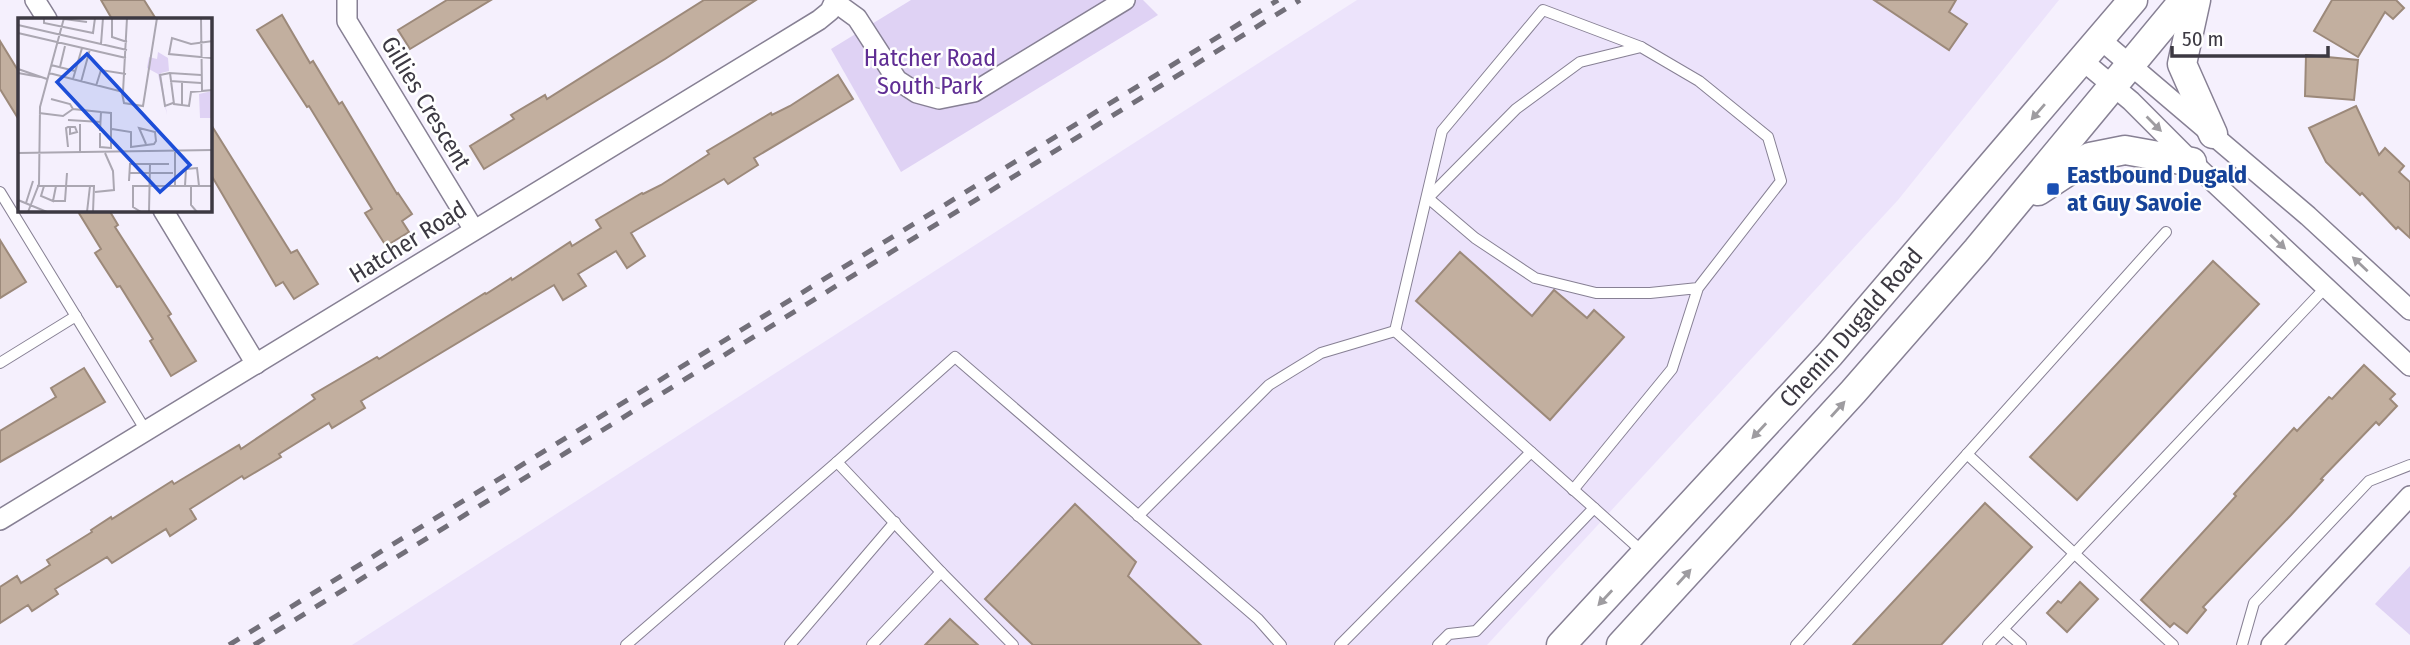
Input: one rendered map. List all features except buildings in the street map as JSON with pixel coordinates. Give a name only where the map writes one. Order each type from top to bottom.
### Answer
[{"type":"main road","name":"Chemin Dugald Road","points":[[1561,645],[1830,354],[2133,0]]},
{"type":"main road","name":"Chemin Dugald Road","points":[[1621,645],[1853,393],[2015,206],[2184,0]]},
{"type":"main road","points":[[2196,0],[2182,64],[2213,134]]},
{"type":"main road","points":[[2015,206],[2090,157],[2125,150],[2192,162]]},
{"type":"street","points":[[35,0],[46,18]]},
{"type":"street","name":"Gillies Crescent","points":[[347,0],[347,22],[474,230]]},
{"type":"street","points":[[835,1],[857,18],[897,80],[917,93],[939,99],[974,92],[1125,0]]},
{"type":"street","name":"Hatcher Road","points":[[0,520],[819,20],[830,11],[835,1]]},
{"type":"street","points":[[2092,50],[2122,76],[2213,134],[2308,216],[2410,310]]},
{"type":"street","points":[[2092,50],[2122,76],[2131,101],[2192,162],[2410,366]]},
{"type":"street","points":[[164,212],[256,364]]},
{"type":"street","points":[[2271,645],[2410,496]]},
{"type":"lane","points":[[1395,331],[1442,131],[1543,10],[1641,47],[1699,81],[1768,137],[1781,181],[1698,288],[1672,369],[1573,490]]},
{"type":"lane","points":[[1428,198],[1517,109],[1580,62],[1641,47]]},
{"type":"lane","points":[[0,192],[146,430]]},
{"type":"lane","points":[[1428,198],[1475,238],[1535,278],[1596,293],[1650,293],[1698,288]]},
{"type":"lane","points":[[1796,645],[2166,232]]},
{"type":"lane","points":[[1988,645],[2326,287]]},
{"type":"lane","points":[[0,363],[76,316]]},
{"type":"lane","points":[[1395,331],[1645,554]]},
{"type":"lane","points":[[1138,516],[1269,385],[1321,353],[1395,331]]},
{"type":"lane","points":[[626,645],[955,357],[1258,619],[1281,645]]},
{"type":"lane","points":[[1340,645],[1531,452]]},
{"type":"lane","points":[[1967,454],[2173,645]]},
{"type":"lane","points":[[837,462],[1013,645]]},
{"type":"lane","points":[[2242,645],[2254,603],[2369,481],[2410,465]]},
{"type":"lane","points":[[1438,645],[1449,634],[1476,631],[1594,508]]},
{"type":"lane","points":[[790,645],[895,522]]},
{"type":"lane","points":[[872,645],[941,572]]},
{"type":"lane","points":[[2003,629],[2021,645]]},
{"type":"shaded area","points":[[1357,0],[2059,0],[1898,200],[1487,645],[352,645]]},
{"type":"green space","name":"Hatcher Road South Park","points":[[911,0],[1143,0],[1158,15],[901,172],[831,49]]},
{"type":"green space","points":[[2410,566],[2410,635],[2375,604]]},
{"type":"railway","points":[[229,645],[1278,0]]},
{"type":"railway","points":[[254,645],[1300,0]]},
{"type":"place","name":"Eastbound Dugald at Guy Savoie","points":[[2053,189]]}]
